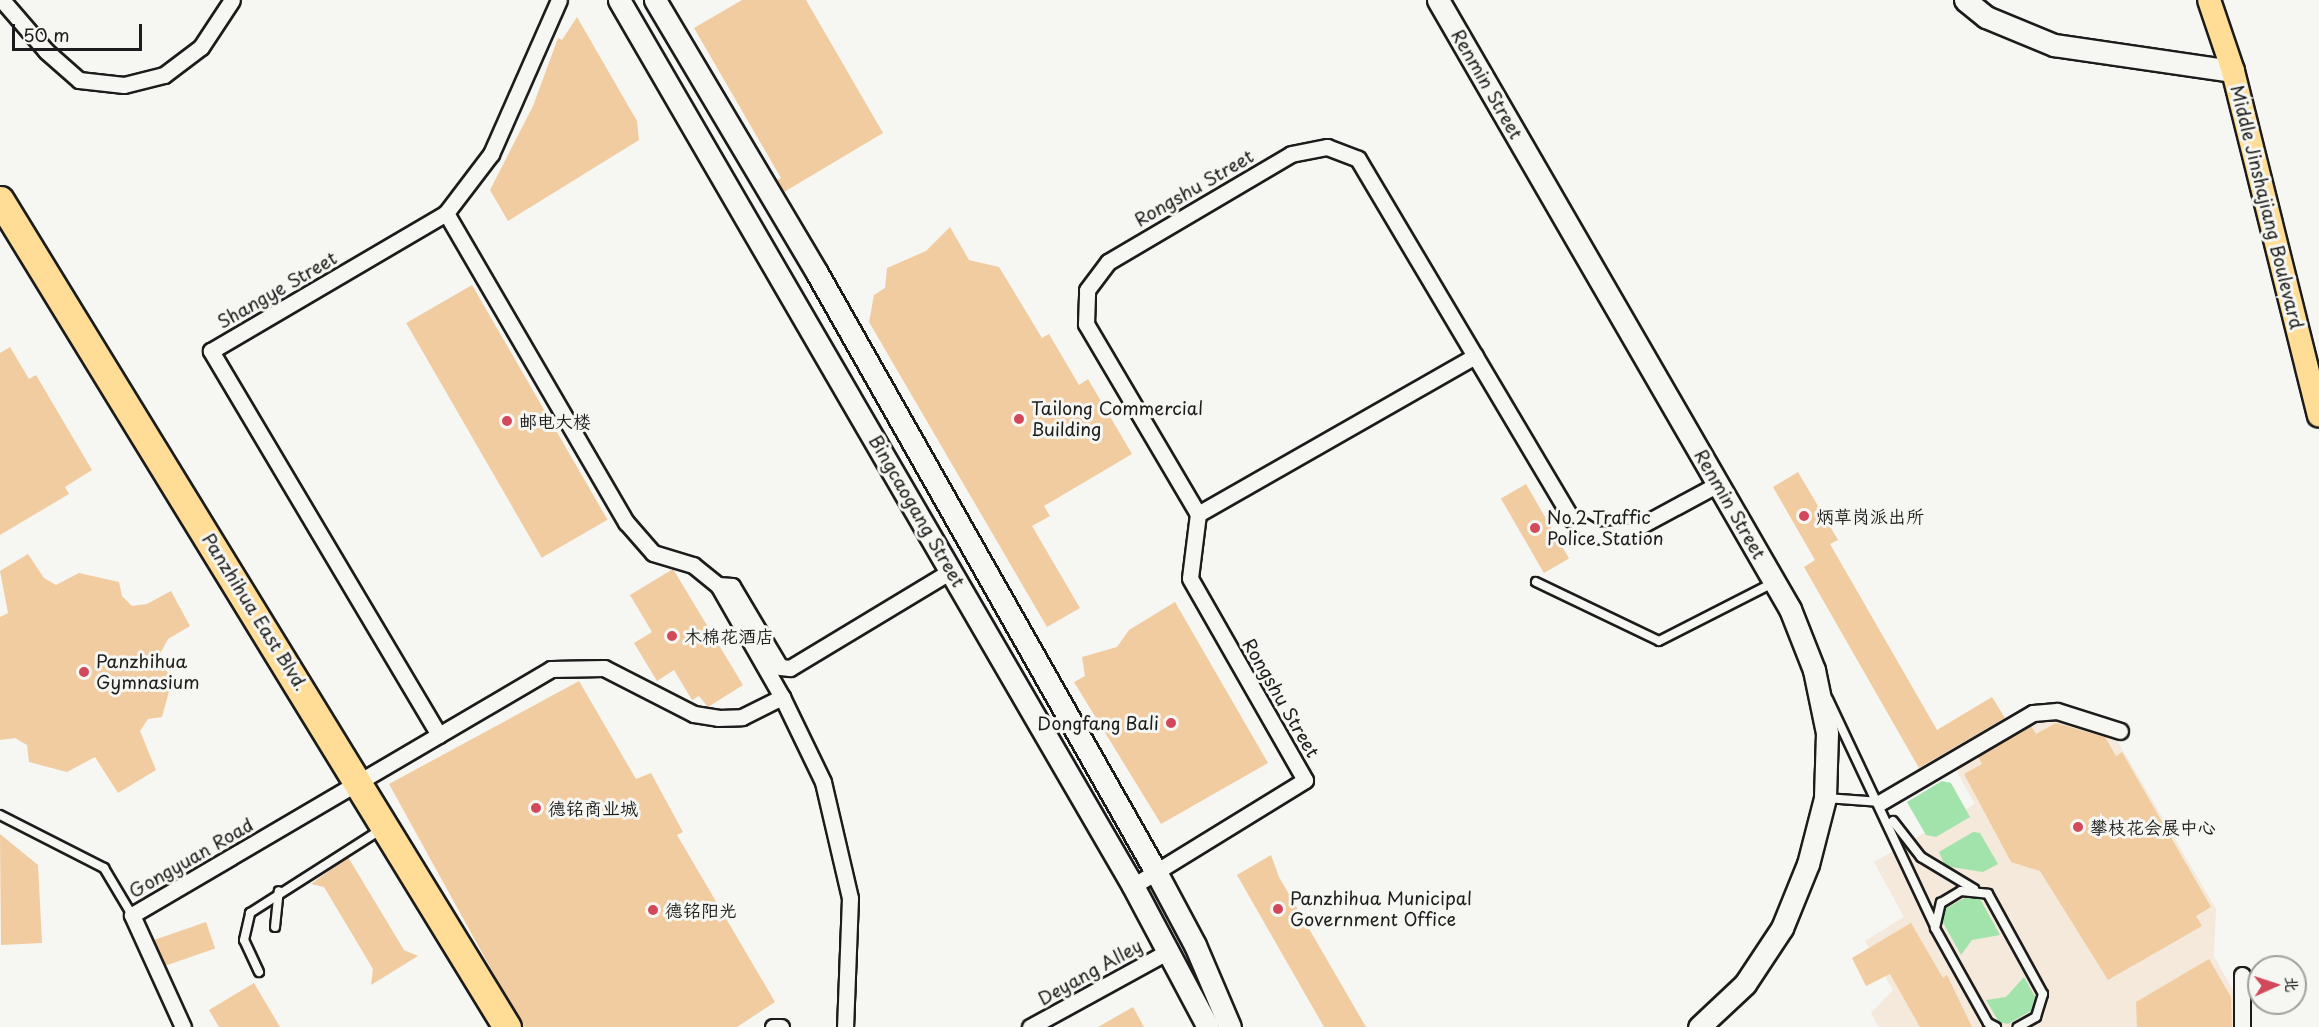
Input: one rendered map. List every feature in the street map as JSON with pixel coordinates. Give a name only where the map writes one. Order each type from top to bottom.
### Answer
[{"type":"highway","name":"Panzhihua East Blvd.","points":[[0,200],[352,786],[488,1027]]},
{"type":"highway","name":"Panzhihua East Blvd.","points":[[0,229],[352,786]]},
{"type":"highway","name":"Panzhihua East Blvd.","points":[[378,831],[507,1027]]},
{"type":"main road","name":"Middle Jinshajiang Boulevard","points":[[2209,0],[2233,71],[2319,415]]},
{"type":"street","points":[[2,0],[46,51],[79,80],[124,85],[164,75],[201,47],[232,0]]},
{"type":"street","name":"Shangye Street","points":[[439,735],[211,351],[446,213],[491,154],[559,0]]},
{"type":"street","name":"Bingcaogang Street","points":[[619,0],[1133,886],[1208,1027]]},
{"type":"street","name":"Bingcaogang Street","points":[[655,0],[817,273],[974,560],[1156,872],[1195,945],[1230,1027]]},
{"type":"street","name":"Renmin Street","points":[[1438,0],[1775,582],[1814,670],[1827,733],[1825,798],[1808,864],[1782,928],[1745,984],[1699,1027]]},
{"type":"street","points":[[1965,0],[1986,17],[2054,45],[2233,71]]},
{"type":"street","name":"Rongshu Street","points":[[1133,886],[1305,780],[1190,578],[1198,514],[1086,324],[1087,290],[1108,262],[1291,154],[1328,147],[1358,159],[1572,519],[1598,535],[1629,532],[1718,484]]},
{"type":"street","points":[[446,213],[626,522],[653,553],[693,566],[718,585],[782,697],[823,782],[850,898],[845,1027]]},
{"type":"street","points":[[1198,514],[1475,356]]},
{"type":"street","points":[[718,585],[732,586],[780,667],[790,668],[951,571]]},
{"type":"street","points":[[352,786],[551,669],[578,664],[604,668],[694,714],[718,718],[742,717],[782,697]]},
{"type":"street","points":[[1883,807],[2032,713],[2056,711],[2120,731]]},
{"type":"street","name":"Gongyuan Road","points":[[183,1027],[132,915],[352,786]]},
{"type":"street","name":"Deyang Alley","points":[[1030,1027],[1169,951]]},
{"type":"street","points":[[2242,975],[2242,1027]]},
{"type":"street","points":[[773,1027],[781,1027]]},
{"type":"lane","points":[[1536,582],[1659,640],[1775,582]]},
{"type":"lane","points":[[1814,670],[1883,807],[1935,928],[1989,1025],[1996,1027]]},
{"type":"lane","points":[[1825,798],[1883,807],[1921,857],[1976,890],[1988,894],[2043,994],[2036,1017],[2018,1027]]},
{"type":"lane","points":[[0,815],[104,868],[132,915]]},
{"type":"lane","points":[[260,972],[248,952],[245,926],[255,908],[378,831]]},
{"type":"lane","points":[[1935,928],[1941,903],[1961,891],[1976,890]]},
{"type":"lane","points":[[275,927],[279,891]]},
{"type":"shaded area","points":[[2043,717],[2114,735],[2216,909],[2214,956],[2234,992],[2235,1027],[1879,1027],[1871,1013],[1893,990],[1865,941],[1904,917],[1874,862],[1975,804],[1955,768]]},
{"type":"green space","points":[[1942,781],[1951,783],[1970,817],[1936,837],[1926,835],[1907,802]]},
{"type":"green space","points":[[1973,832],[1980,833],[1998,864],[1983,872],[1945,866],[1939,852]]},
{"type":"green space","points":[[1970,895],[1979,897],[2000,935],[1972,940],[1961,955],[1941,919],[1943,910]]},
{"type":"green space","points":[[2024,977],[2037,1000],[2034,1009],[2008,1024],[1999,1022],[1986,1000],[2006,997]]},
{"type":"building","points":[[742,0],[806,0],[883,133],[784,192],[777,180],[781,178],[694,28]]},
{"type":"building","points":[[577,17],[637,121],[639,140],[508,221],[490,190],[533,106],[558,38],[562,40]]},
{"type":"building","name":"Tailong Commercial Building","points":[[950,227],[969,260],[999,267],[1042,338],[1049,334],[1079,385],[1088,379],[1132,454],[1044,506],[1050,516],[1032,526],[1080,608],[1047,627],[869,322],[874,295],[885,288],[887,268],[926,251]]},
{"type":"building","name":"邮电大楼","points":[[472,285],[608,520],[542,558],[406,323]]},
{"type":"building","points":[[10,347],[29,379],[36,375],[92,470],[65,487],[69,494],[0,535],[0,353]]},
{"type":"building","points":[[1798,472],[1838,540],[1830,544],[1937,730],[1992,697],[2005,718],[1919,768],[1804,567],[1815,560],[1773,487]]},
{"type":"building","name":"No.2 Traffic Police Station","points":[[1526,484],[1569,558],[1544,573],[1501,498]]},
{"type":"building","name":"Panzhihua Gymnasium","points":[[28,554],[44,578],[56,585],[79,573],[119,582],[122,596],[132,606],[147,604],[171,591],[190,626],[168,639],[161,652],[162,667],[173,677],[162,717],[148,719],[140,731],[156,770],[118,793],[95,757],[67,772],[29,762],[27,745],[15,738],[0,740],[0,617],[8,613],[0,571]]},
{"type":"building","points":[[673,569],[743,685],[708,707],[699,696],[692,700],[674,670],[657,681],[634,643],[652,632],[630,595]]},
{"type":"building","name":"Dongfang Bali","points":[[1175,602],[1268,763],[1161,824],[1074,682],[1085,676],[1082,657],[1117,647],[1129,630]]},
{"type":"building","points":[[579,681],[636,779],[651,773],[683,832],[677,835],[775,1002],[737,1027],[523,1027],[389,784]]},
{"type":"building","name":"攀枝花会展中心","points":[[2056,723],[2105,737],[2116,756],[2122,752],[2211,907],[2196,916],[2202,926],[2108,980],[2040,871],[2011,862],[1964,774],[1982,764],[1978,756],[2031,726],[2036,734]]},
{"type":"building","points":[[0,834],[38,865],[42,943],[1,945]]},
{"type":"building","name":"Panzhihua Municipal Government Office","points":[[1271,855],[1279,877],[1366,1027],[1324,1027],[1237,875]]},
{"type":"building","points":[[348,857],[404,950],[418,956],[371,985],[373,969],[324,887],[311,884]]},
{"type":"building","points":[[206,922],[215,948],[163,966],[154,940]]},
{"type":"building","points":[[1911,923],[1943,978],[1947,975],[1972,1027],[1920,1027],[1890,974],[1866,986],[1852,958]]},
{"type":"building","points":[[2209,959],[2231,997],[2232,1027],[2137,1027],[2136,1002]]},
{"type":"building","points":[[254,983],[280,1027],[219,1027],[209,1010]]},
{"type":"building","points":[[1133,1007],[1144,1027],[1098,1027]]},
{"type":"place","name":"Tailong Commercial Building","points":[[1019,419]]},
{"type":"place","name":"邮电大楼","points":[[507,421]]},
{"type":"place","name":"炳草岗派出所","points":[[1804,516]]},
{"type":"place","name":"No.2 Traffic Police Station","points":[[1535,528]]},
{"type":"place","name":"木棉花酒店","points":[[672,636]]},
{"type":"place","name":"Panzhihua Gymnasium","points":[[84,672]]},
{"type":"place","name":"Dongfang Bali","points":[[1171,723]]},
{"type":"place","name":"德铭商业城","points":[[536,808]]},
{"type":"place","name":"攀枝花会展中心","points":[[2078,827]]},
{"type":"place","name":"Panzhihua Municipal Government Office","points":[[1278,909]]},
{"type":"place","name":"德铭阳光","points":[[653,910]]}]
